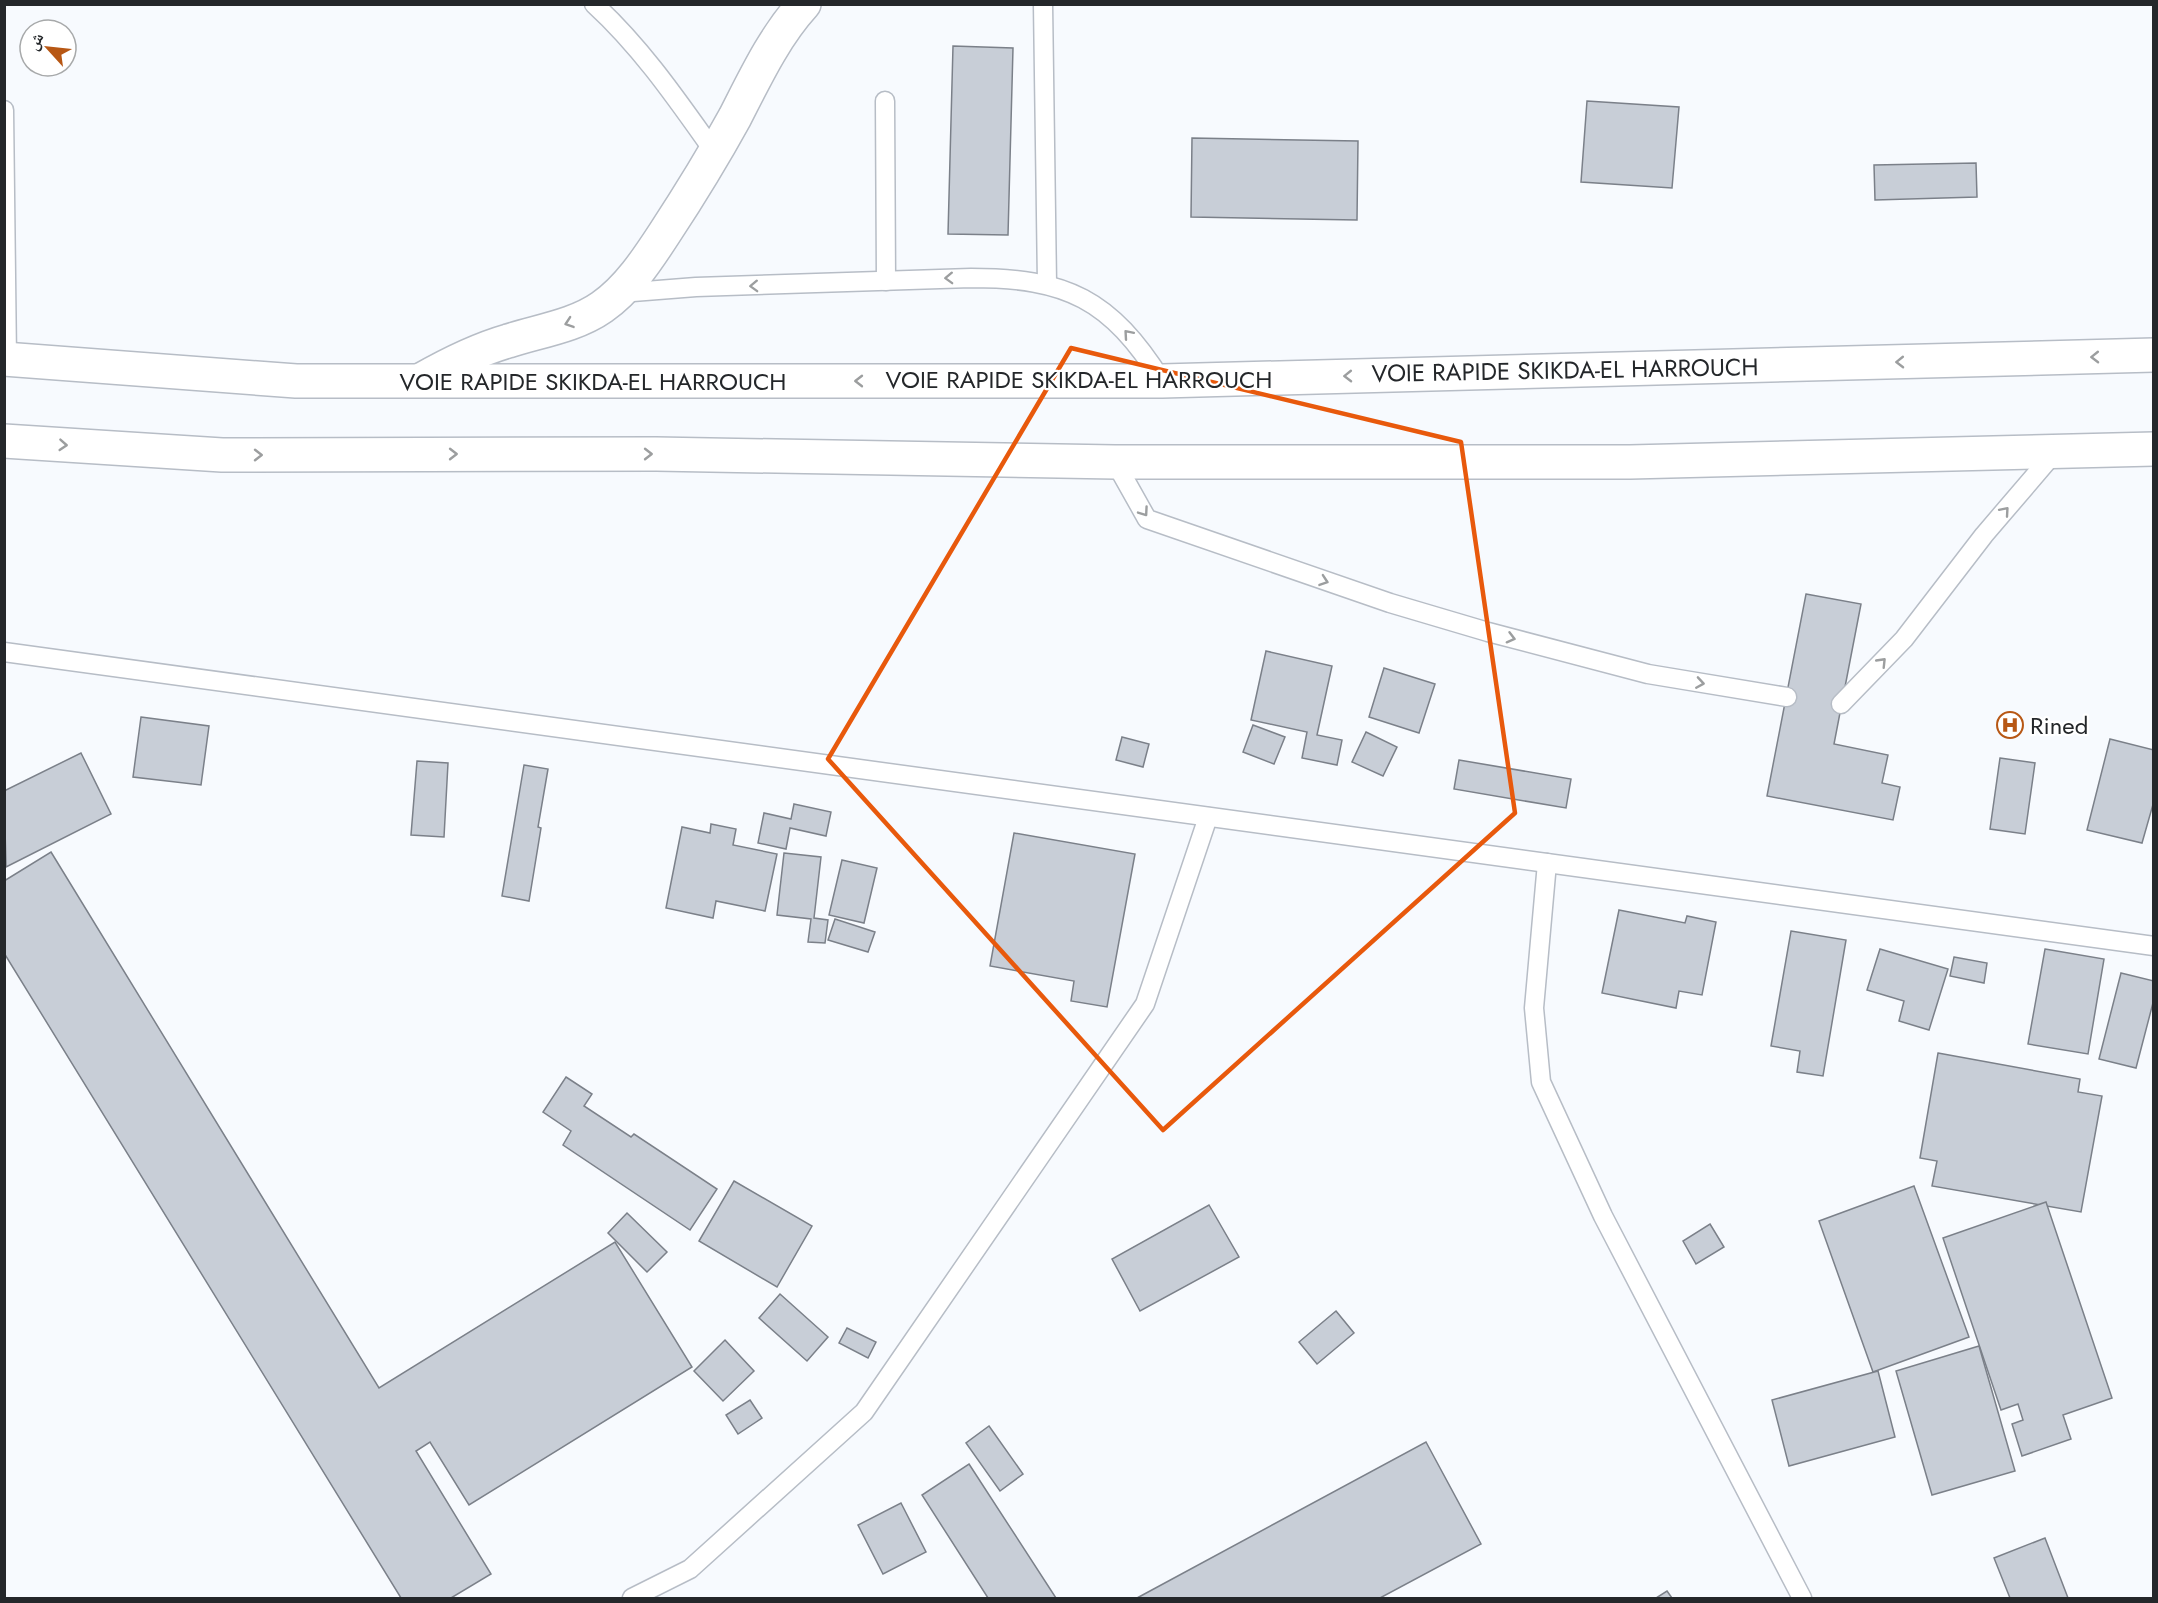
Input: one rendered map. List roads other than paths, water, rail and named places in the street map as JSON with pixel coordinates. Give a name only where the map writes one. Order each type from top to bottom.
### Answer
[{"type":"highway","points":[[418,382],[450,363],[480,350],[583,318],[602,307],[619,293],[657,246],[715,153],[788,22],[804,4]]},
{"type":"highway","name":"VOIE RAPIDE SKIKDA-EL HARROUCH","points":[[6,359],[296,381],[1162,381],[2154,355]]},
{"type":"highway","points":[[4,441],[222,455],[656,454],[1115,462],[1630,462],[2154,449]]},
{"type":"lane","points":[[594,4],[642,54],[715,153]]},
{"type":"lane","points":[[1043,4],[1047,284]]},
{"type":"lane","points":[[885,101],[886,281]]},
{"type":"lane","points":[[4,110],[6,359]]},
{"type":"lane","points":[[619,293],[657,289],[1008,278],[1047,284],[1085,298],[1117,321],[1144,351],[1162,381]]},
{"type":"lane","points":[[1841,704],[1904,639],[1984,534],[2055,452]]},
{"type":"lane","points":[[1115,462],[1147,519],[1269,562],[1390,603],[1636,671],[1787,697]]},
{"type":"lane","points":[[4,652],[2154,946]]},
{"type":"lane","points":[[632,1599],[690,1569],[864,1412],[1145,1004],[1208,817]]},
{"type":"lane","points":[[1547,863],[1534,1008],[1541,1082],[1603,1216],[1802,1599]]},
{"type":"place","name":"Rined","points":[[2010,725]]}]
